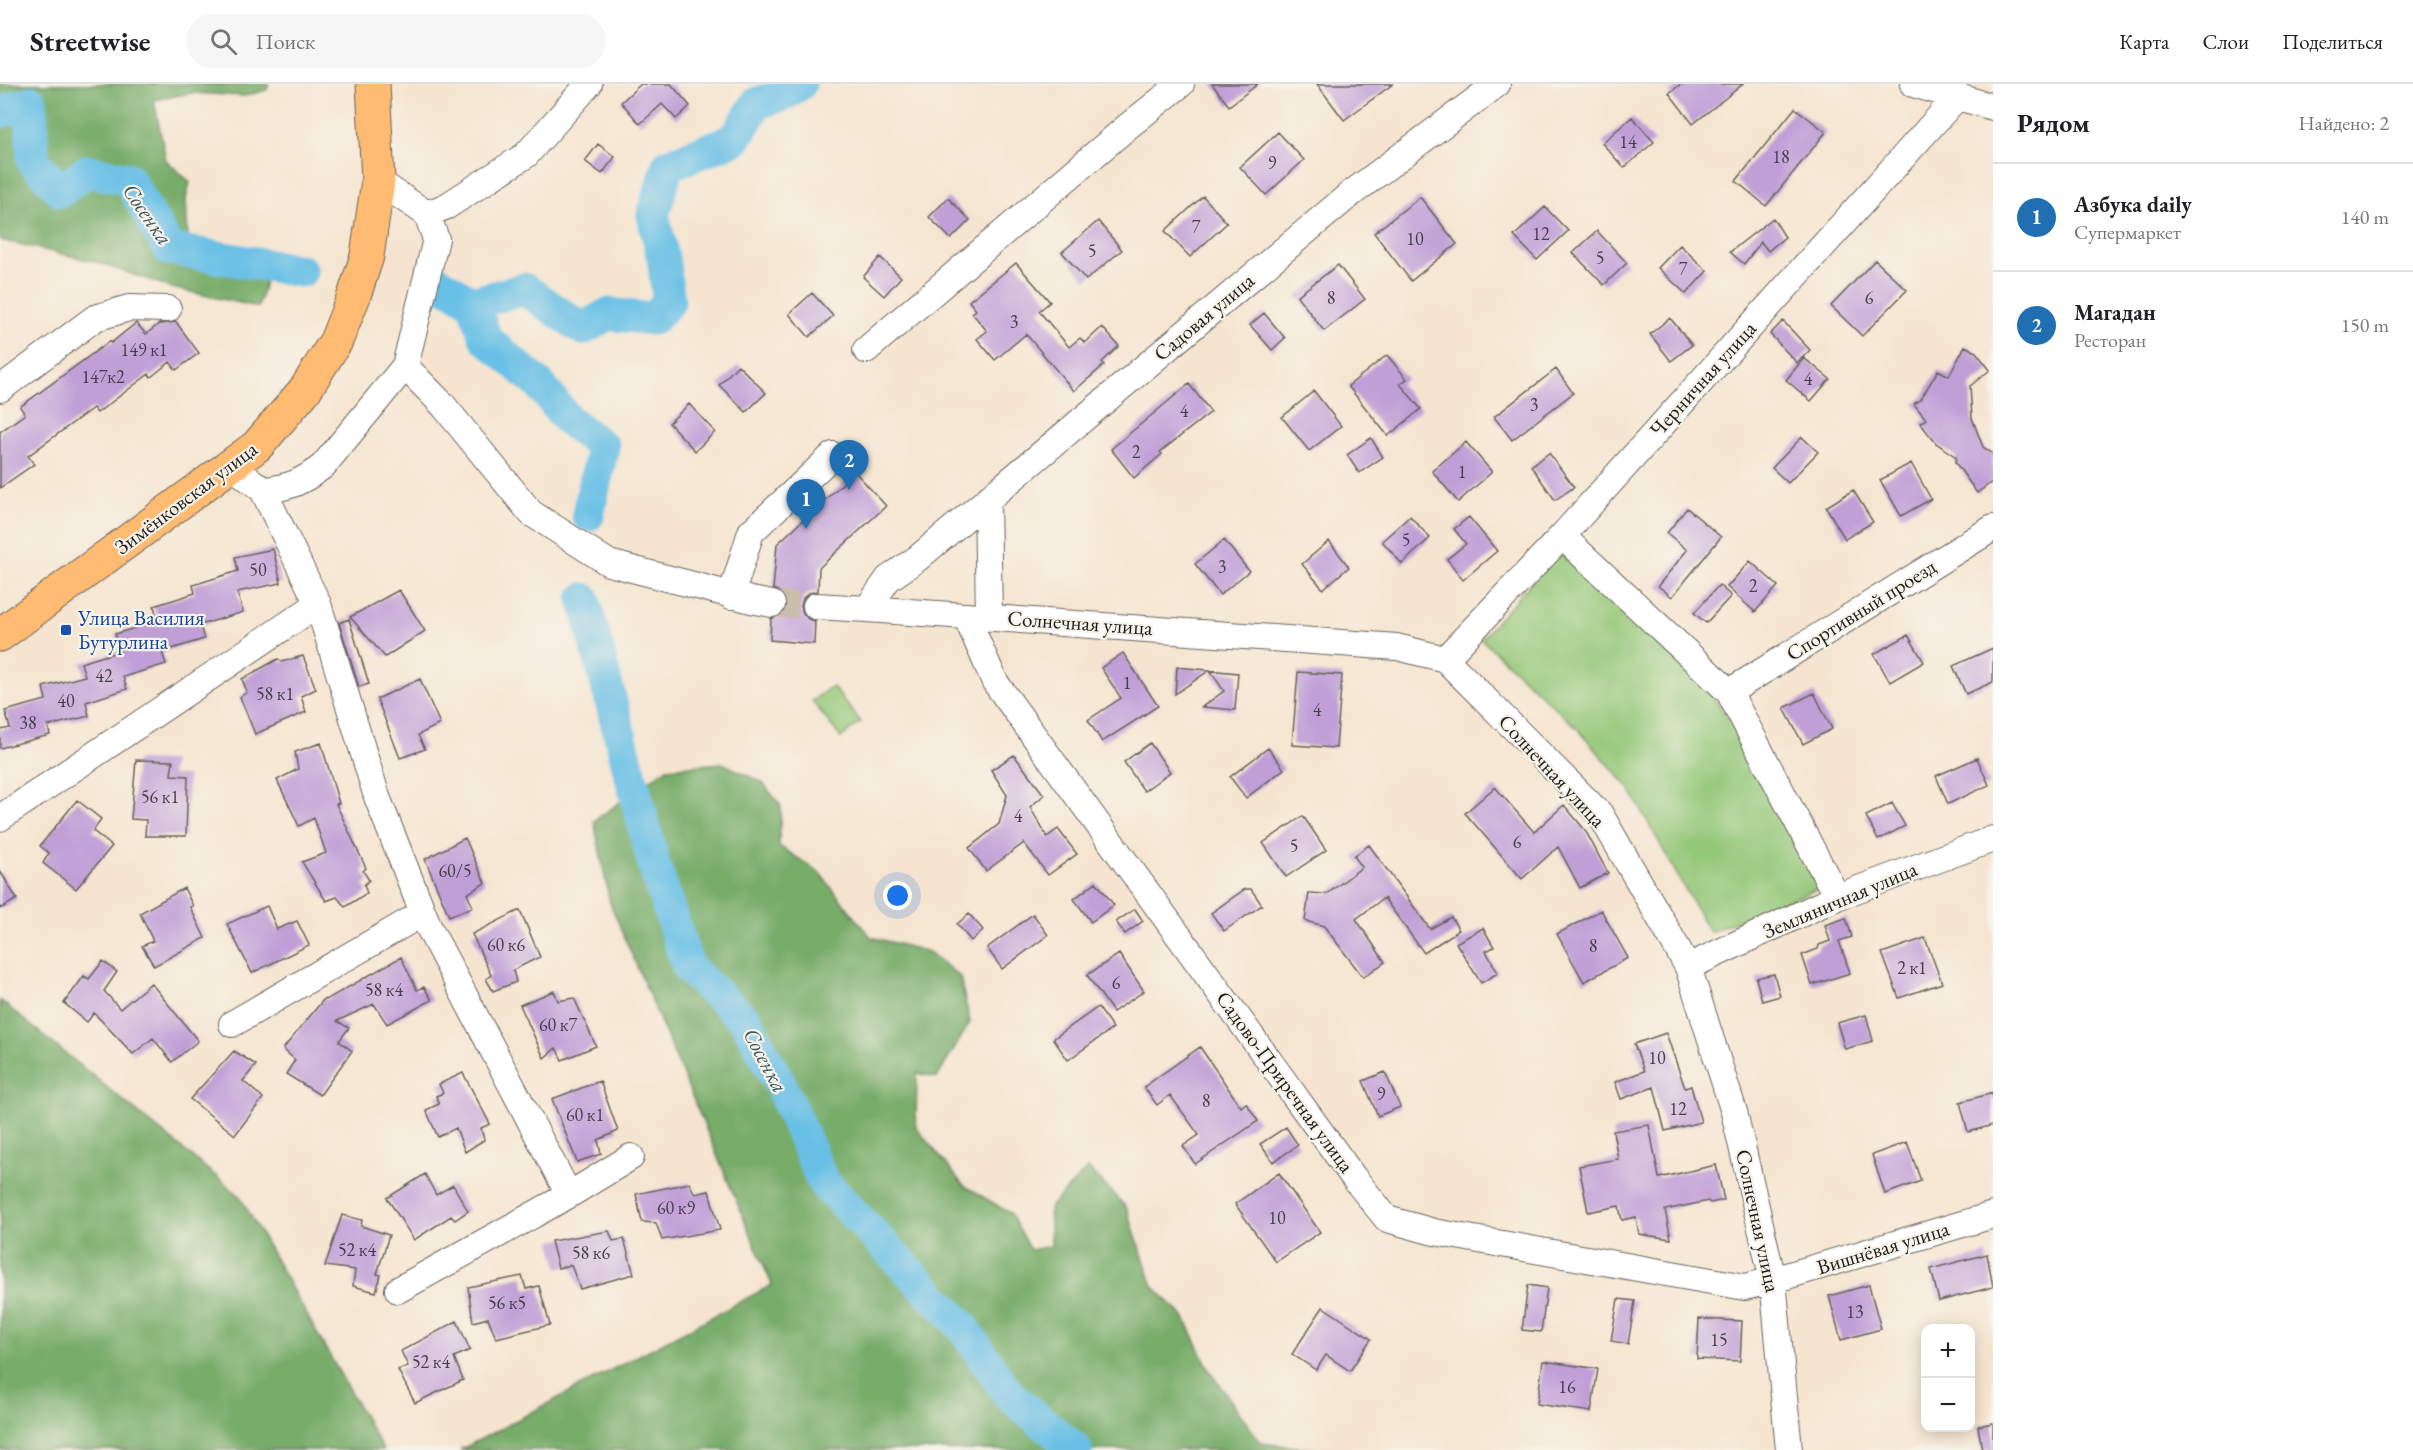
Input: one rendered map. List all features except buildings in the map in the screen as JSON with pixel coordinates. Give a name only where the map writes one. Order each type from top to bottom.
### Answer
[{"type":"main road","name":"Зимёнковская улица","points":[[0,635],[257,446],[305,390],[336,341],[367,256],[378,181],[373,84]]},
{"type":"street","points":[[428,214],[447,206],[526,155],[589,84]]},
{"type":"street","points":[[866,350],[1126,127],[1181,84]]},
{"type":"street","name":"Садовая улица","points":[[867,609],[888,579],[918,558],[1348,196],[1497,84]]},
{"type":"street","points":[[1913,84],[1993,107]]},
{"type":"street","name":"Черничная улица","points":[[1445,659],[1562,536],[1958,96]]},
{"type":"street","points":[[263,490],[284,488],[307,478],[323,466],[405,366],[436,239],[428,214],[378,181]]},
{"type":"street","points":[[0,389],[95,318],[129,308],[168,309]]},
{"type":"street","points":[[405,366],[442,405],[531,513],[609,563],[731,596],[772,604]]},
{"type":"street","points":[[731,596],[751,532],[833,455]]},
{"type":"street","points":[[232,466],[263,490],[318,604],[377,797],[423,913],[568,1195]]},
{"type":"street","points":[[977,617],[987,500]]},
{"type":"street","name":"Спортивный проезд","points":[[1728,692],[1993,528]]},
{"type":"street","points":[[1562,536],[1728,692],[1837,897]]},
{"type":"street","points":[[0,818],[318,604]]},
{"type":"street","name":"Солнечная улица","points":[[816,606],[1396,647],[1445,659],[1599,814],[1688,967],[1734,1112],[1773,1280],[1788,1450]]},
{"type":"street","name":"Садово-Приречная улица","points":[[977,617],[995,682],[1387,1220],[1434,1232],[1745,1287],[1773,1280]]},
{"type":"street","name":"Земляничная улица","points":[[1688,967],[1837,897],[1993,839]]},
{"type":"street","points":[[232,1024],[423,913]]},
{"type":"street","points":[[398,1290],[568,1195],[631,1156]]},
{"type":"street","name":"Вишнёвая улица","points":[[1773,1280],[1993,1215]]},
{"type":"green space","points":[[0,84],[269,84],[267,90],[245,96],[191,93],[154,100],[166,160],[190,182],[186,199],[188,240],[240,259],[265,283],[258,307],[172,288],[97,262],[0,240]]},
{"type":"green space","points":[[1558,552],[1699,679],[1746,741],[1820,888],[1709,932],[1629,788],[1577,728],[1481,639]]},
{"type":"green space","points":[[832,686],[861,722],[841,738],[812,701]]},
{"type":"green space","points":[[722,763],[762,782],[781,806],[779,846],[818,871],[871,937],[929,952],[960,977],[970,1022],[937,1078],[917,1073],[916,1127],[963,1185],[1010,1213],[1030,1250],[1051,1246],[1049,1208],[1088,1168],[1126,1207],[1153,1286],[1185,1318],[1210,1371],[1261,1443],[1321,1450],[460,1450],[772,1285],[610,903],[594,821],[667,768]]},
{"type":"green space","points":[[0,1000],[239,1195],[383,1450],[0,1450]]},
{"type":"waterway","points":[[473,303],[524,289],[583,329],[608,314],[653,319],[669,302],[663,258],[653,215],[668,165],[735,139],[757,103],[784,95],[800,84]]},
{"type":"waterway","name":"Сосенка","points":[[0,112],[31,102],[33,161],[61,191],[87,171],[128,179],[169,249],[301,271]]},
{"type":"waterway","name":"Сосенка","points":[[437,281],[473,303],[486,339],[540,385],[567,419],[603,447],[588,515]]},
{"type":"waterway","name":"Сосенка","points":[[584,599],[655,868],[689,969],[746,1021],[781,1086],[823,1182],[964,1328],[1009,1395],[1076,1450]]},
{"type":"tunnel","points":[[772,604],[816,606]]},
{"type":"place","name":"Магадан","points":[[849,490]]},
{"type":"place","name":"Азбука daily","points":[[806,529]]},
{"type":"place","name":"Улица Василия Бутурлина","points":[[66,630]]}]
